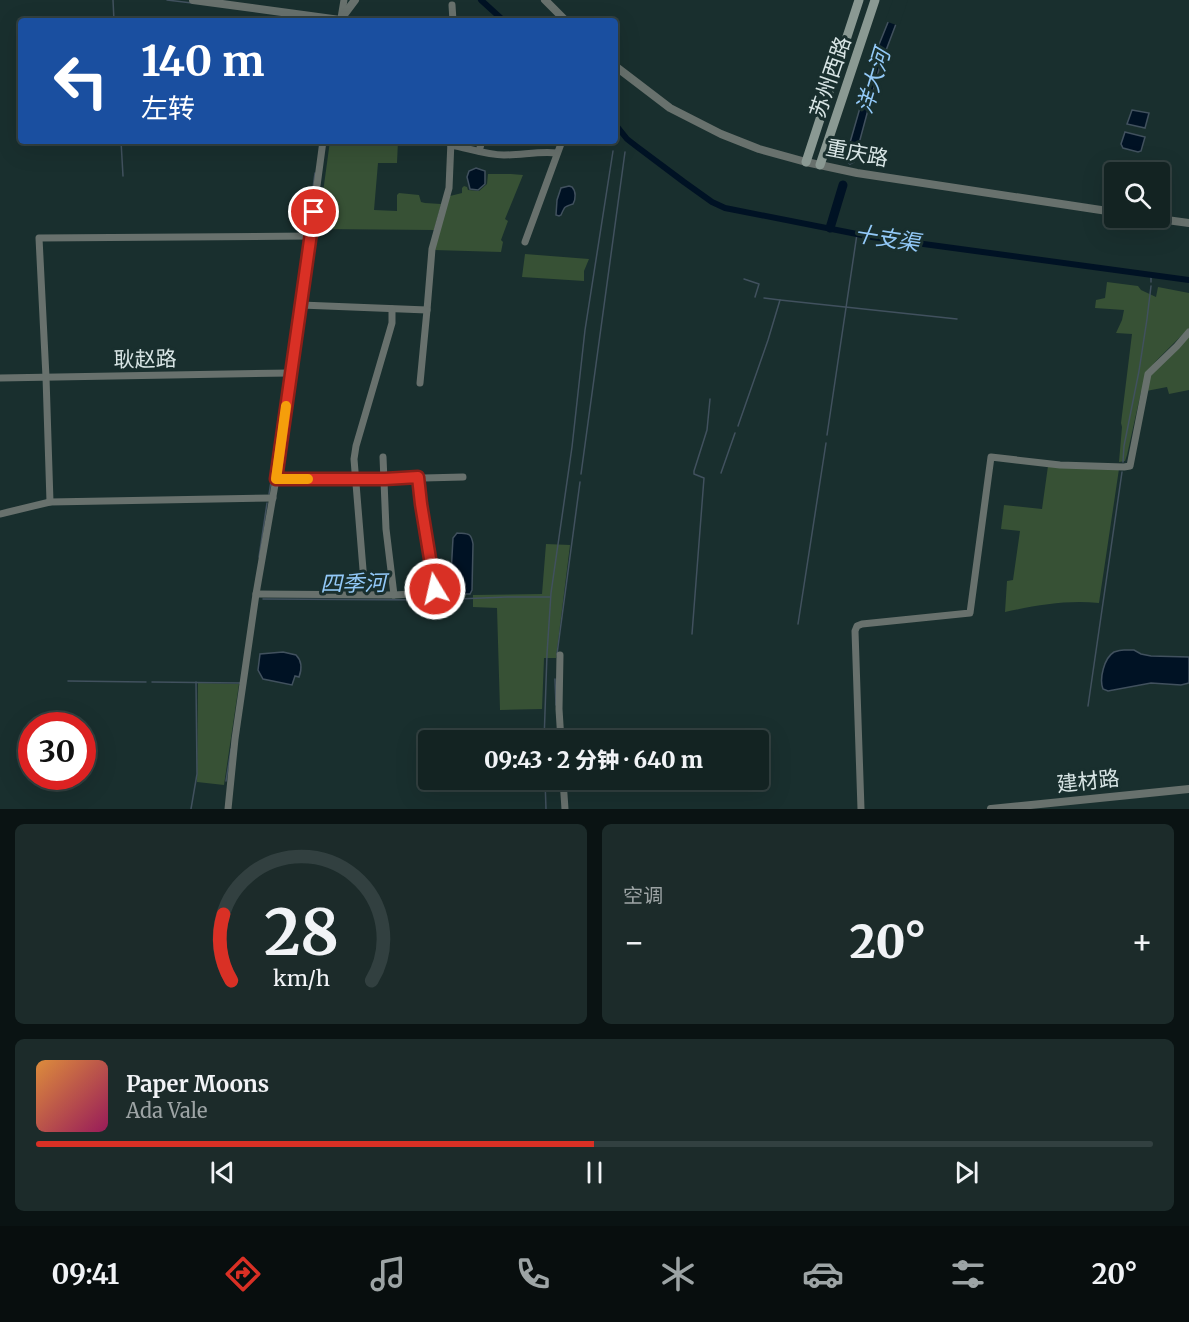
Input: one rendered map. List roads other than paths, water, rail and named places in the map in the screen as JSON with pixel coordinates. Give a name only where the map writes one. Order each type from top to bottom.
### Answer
[{"type":"main road","name":"苏州西路","points":[[806,162],[859,0]]},
{"type":"main road","name":"苏州西路","points":[[820,165],[875,0]]},
{"type":"street","points":[[199,0],[322,18]]},
{"type":"street","points":[[343,18],[344,0]]},
{"type":"street","points":[[345,18],[355,0]]},
{"type":"street","points":[[545,0],[563,18]]},
{"type":"street","points":[[452,5],[453,18]]},
{"type":"street","name":"重庆路","points":[[618,68],[670,108],[721,134],[759,149],[857,173],[1104,210]]},
{"type":"street","points":[[821,116],[834,121]]},
{"type":"street","points":[[228,809],[235,739],[256,594],[276,479],[323,144]]},
{"type":"street","points":[[420,383],[432,249],[449,188],[451,144]]},
{"type":"street","points":[[454,144],[501,155],[557,153]]},
{"type":"street","points":[[479,151],[481,144]]},
{"type":"street","points":[[525,242],[561,144]]},
{"type":"street","points":[[1170,220],[1189,223]]},
{"type":"street","points":[[50,502],[39,238],[310,236]]},
{"type":"street","points":[[301,305],[427,310]]},
{"type":"street","points":[[365,594],[354,459],[357,436],[392,323],[392,309]]},
{"type":"street","points":[[861,809],[855,631],[857,626],[970,613],[991,457],[1060,465],[1130,466],[1148,374],[1189,332]]},
{"type":"street","name":"耿赵路","points":[[0,378],[290,373]]},
{"type":"street","points":[[383,457],[386,528],[394,595]]},
{"type":"street","points":[[256,594],[394,595],[429,593],[435,589],[418,477]]},
{"type":"street","points":[[276,479],[463,477]]},
{"type":"street","points":[[0,514],[50,502],[273,498]]},
{"type":"street","points":[[560,655],[560,730]]},
{"type":"street","name":"建材路","points":[[991,809],[1069,805],[1189,789]]},
{"type":"street","points":[[564,790],[565,809]]},
{"type":"water","points":[[897,0],[905,0],[879,69],[854,162],[850,164],[845,160],[876,52]]},
{"type":"water","points":[[1132,110],[1149,113],[1145,128],[1127,124]]},
{"type":"water","points":[[1125,132],[1145,137],[1141,151],[1123,148],[1121,144]]},
{"type":"water","points":[[476,168],[485,171],[485,184],[478,190],[470,189],[467,177],[469,171]]},
{"type":"water","points":[[569,186],[574,191],[574,202],[565,207],[561,215],[556,215],[561,188]]},
{"type":"water","points":[[457,533],[468,534],[473,544],[470,594],[451,594],[450,592],[453,538]]},
{"type":"water","points":[[1134,650],[1151,656],[1189,657],[1189,683],[1181,685],[1151,683],[1108,691],[1103,689],[1102,674],[1105,664],[1114,652]]},
{"type":"water","points":[[283,652],[296,655],[300,662],[299,677],[295,676],[292,685],[263,679],[258,670],[260,654]]},
{"type":"waterway","points":[[113,0],[114,18]]},
{"type":"waterway","points":[[167,0],[192,3]]},
{"type":"waterway","name":"十支渠","points":[[481,0],[501,18]]},
{"type":"waterway","name":"十支渠","points":[[618,128],[636,146],[712,202],[725,208],[872,237],[1189,280]]},
{"type":"waterway","points":[[121,144],[123,176]]},
{"type":"waterway","points":[[544,730],[551,593],[572,447],[585,330],[613,151]]},
{"type":"waterway","points":[[581,474],[625,152]]},
{"type":"waterway","points":[[307,231],[315,173]]},
{"type":"waterway","name":"洋大河","points":[[830,228],[843,185]]},
{"type":"waterway","points":[[827,435],[857,234]]},
{"type":"waterway","points":[[296,310],[306,241]]},
{"type":"waterway","name":"十支渠","points":[[1151,275],[1151,282]]},
{"type":"waterway","points":[[744,279],[759,284],[755,297]]},
{"type":"waterway","points":[[1123,462],[1151,286]]},
{"type":"waterway","points":[[738,426],[780,300],[764,298]]},
{"type":"waterway","points":[[780,300],[957,319]]},
{"type":"waterway","points":[[287,368],[294,319]]},
{"type":"waterway","points":[[276,445],[286,378]]},
{"type":"waterway","points":[[692,634],[704,478],[694,474],[694,471],[707,430],[710,399]]},
{"type":"waterway","points":[[721,473],[735,433]]},
{"type":"waterway","points":[[798,624],[826,443]]},
{"type":"waterway","points":[[1088,706],[1122,472]]},
{"type":"waterway","points":[[269,494],[272,475]]},
{"type":"waterway","points":[[557,654],[580,482]]},
{"type":"waterway","points":[[259,557],[267,503]]},
{"type":"waterway","name":"四季河","points":[[263,599],[433,600],[550,597]]},
{"type":"waterway","points":[[555,679],[556,705]]},
{"type":"waterway","points":[[68,681],[146,682]]},
{"type":"waterway","points":[[152,682],[240,683]]},
{"type":"waterway","points":[[191,809],[197,774],[196,682]]},
{"type":"waterway","points":[[226,781],[231,749]]},
{"type":"waterway","points":[[545,790],[546,809]]}]
